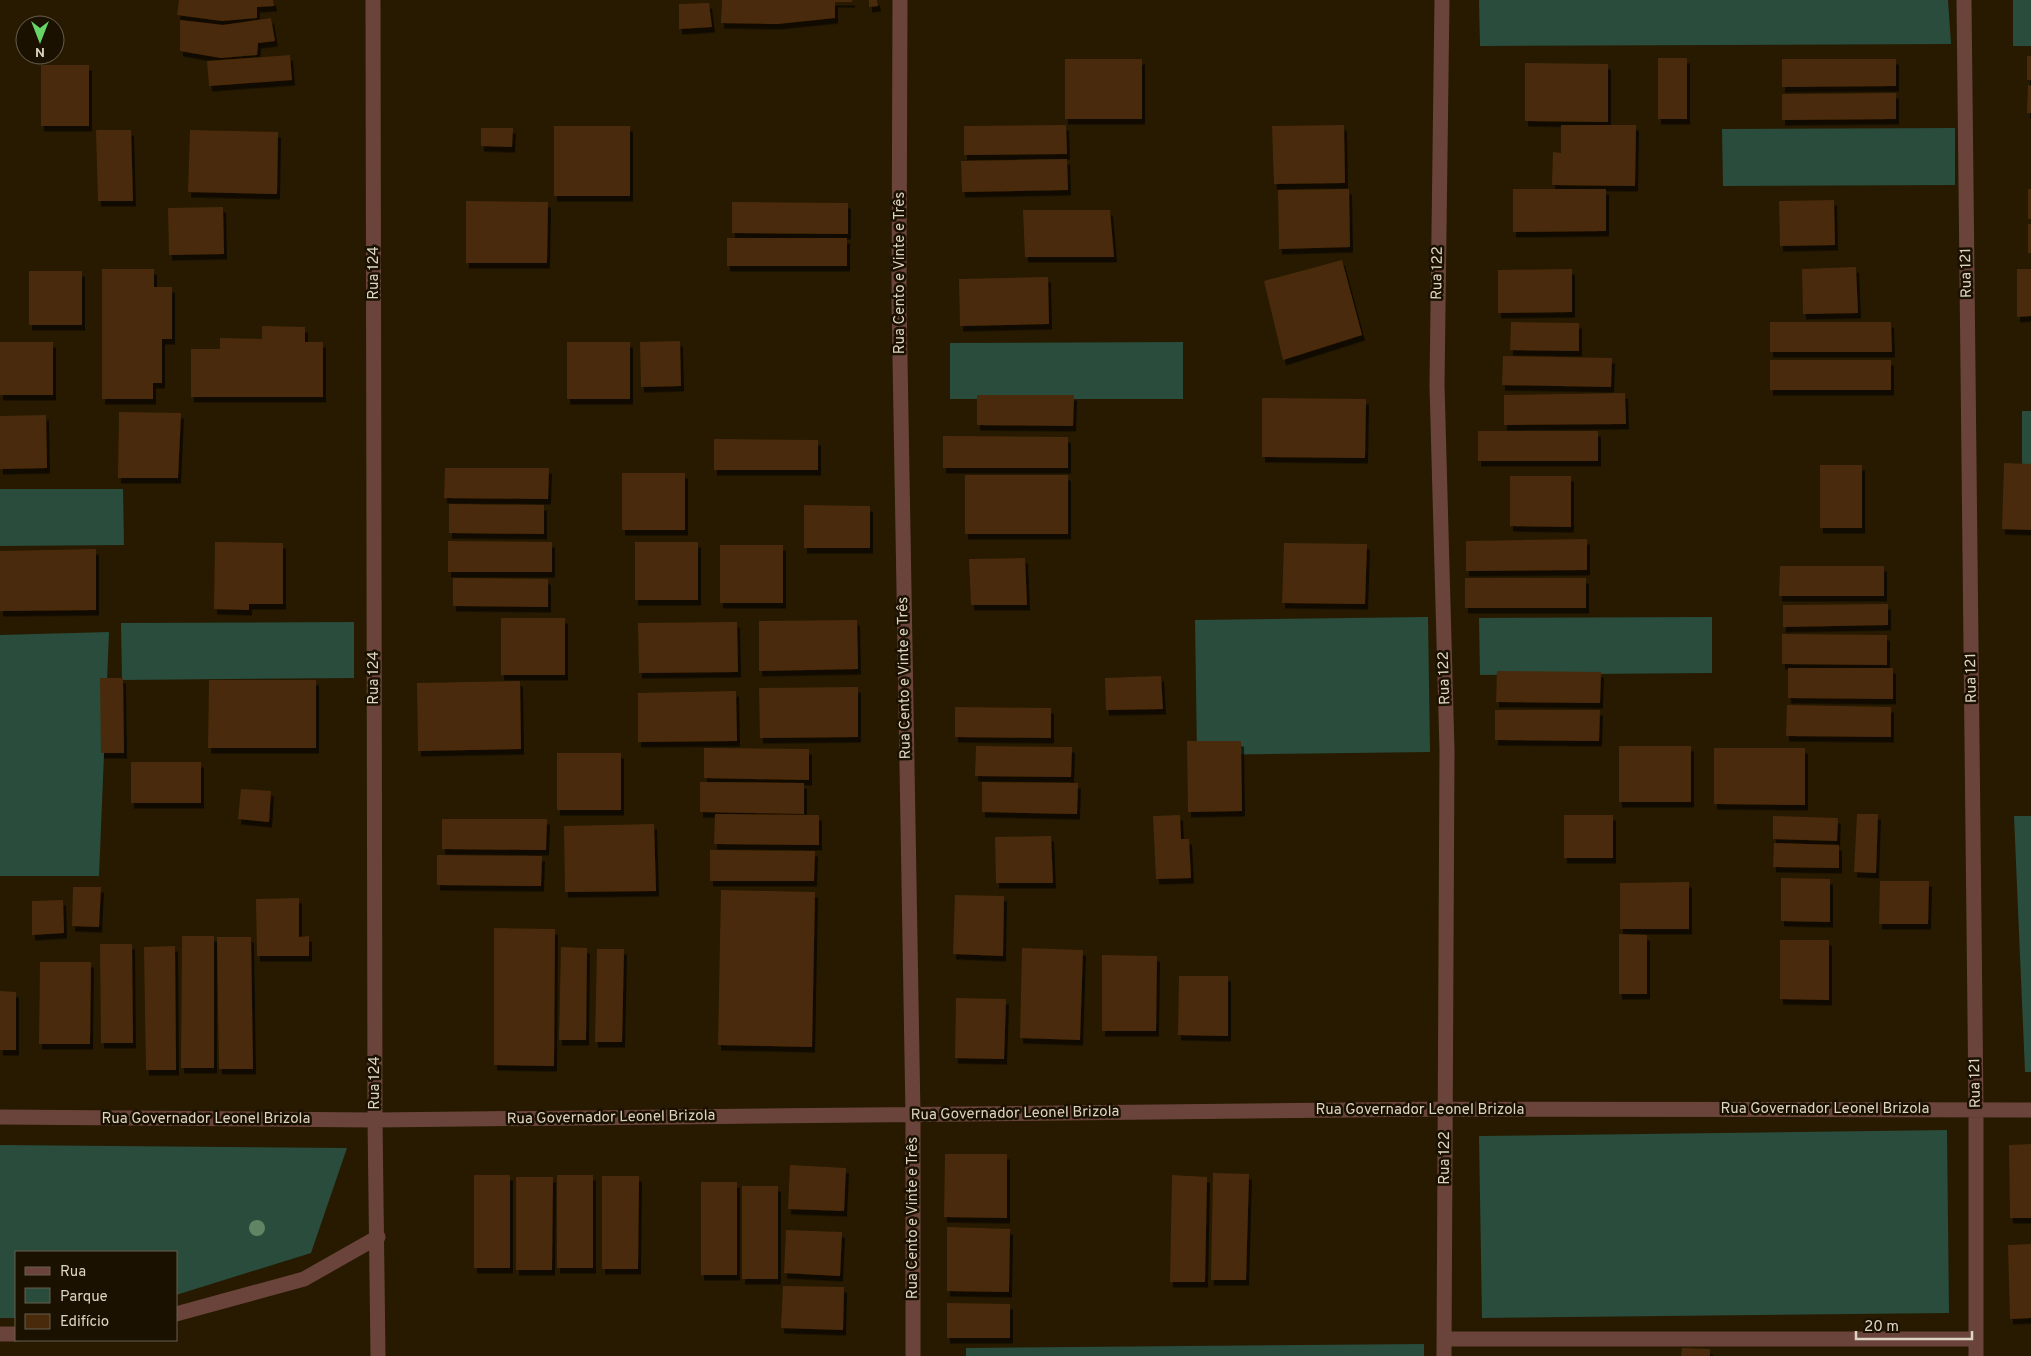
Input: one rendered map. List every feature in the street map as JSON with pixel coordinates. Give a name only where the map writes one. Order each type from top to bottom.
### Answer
[{"type":"street","name":"Rua 124","points":[[373,0],[375,1120],[378,1237],[378,1356]]},
{"type":"street","name":"Rua Cento e Vinte e Três","points":[[900,0],[899,299],[913,1115],[913,1356]]},
{"type":"street","name":"Rua 122","points":[[1442,0],[1437,384],[1447,750],[1444,1356]]},
{"type":"street","name":"Rua 121","points":[[1964,0],[1976,1110],[1976,1356]]},
{"type":"street","name":"Rua Governador Leonel Brizola","points":[[0,1117],[375,1120],[1445,1109],[2031,1110]]},
{"type":"street","points":[[178,1313],[304,1278],[378,1237]]},
{"type":"street","points":[[0,1334],[15,1334]]},
{"type":"street","points":[[1444,1339],[1976,1339]]},
{"type":"green space","points":[[1479,0],[1948,0],[1951,44],[1480,46]]},
{"type":"green space","points":[[2013,0],[2031,0],[2031,46],[2013,46]]},
{"type":"green space","points":[[1955,128],[1955,185],[1723,186],[1722,129]]},
{"type":"green space","points":[[1183,342],[1183,399],[950,399],[950,343]]},
{"type":"green space","points":[[2022,411],[2031,411],[2031,468],[2022,468]]},
{"type":"green space","points":[[0,489],[123,489],[124,545],[0,546]]},
{"type":"green space","points":[[1428,617],[1430,752],[1197,755],[1195,620]]},
{"type":"green space","points":[[1712,617],[1712,673],[1480,675],[1479,618]]},
{"type":"green space","points":[[354,622],[354,678],[122,680],[121,623]]},
{"type":"green space","points":[[109,632],[99,876],[0,876],[0,635]]},
{"type":"green space","points":[[2014,816],[2031,816],[2031,1072],[2025,1072]]},
{"type":"green space","points":[[1947,1130],[1949,1313],[1482,1318],[1479,1136]]},
{"type":"green space","points":[[0,1145],[347,1148],[311,1253],[178,1294],[178,1251],[15,1251],[15,1318],[0,1318]]},
{"type":"green space","points":[[1424,1344],[1424,1356],[966,1356],[966,1348]]},
{"type":"building","points":[[179,0],[273,0],[274,6],[257,7],[257,18],[222,21],[177,15]]},
{"type":"building","points":[[722,0],[852,0],[852,2],[835,2],[835,18],[777,24],[721,23]]},
{"type":"building","points":[[869,0],[877,0],[878,6],[869,7]]},
{"type":"building","points":[[709,3],[712,27],[679,29],[679,4]]},
{"type":"building","points":[[271,18],[275,41],[258,43],[257,55],[221,58],[180,51],[180,20],[223,25]]},
{"type":"building","points":[[290,55],[292,80],[209,86],[207,61]]},
{"type":"building","points":[[2027,56],[2031,56],[2031,80],[2027,80]]},
{"type":"building","points":[[1658,58],[1687,58],[1687,119],[1658,119]]},
{"type":"building","points":[[1065,59],[1142,59],[1142,119],[1065,119]]},
{"type":"building","points":[[1782,59],[1896,59],[1896,86],[1782,87]]},
{"type":"building","points":[[1525,63],[1608,64],[1608,122],[1525,121]]},
{"type":"building","points":[[41,65],[89,65],[89,126],[41,126]]},
{"type":"building","points":[[2028,85],[2031,86],[2031,113],[2027,113]]},
{"type":"building","points":[[1896,93],[1896,119],[1782,120],[1782,94]]},
{"type":"building","points":[[1066,125],[1067,154],[964,155],[964,126]]},
{"type":"building","points":[[1344,125],[1345,183],[1274,184],[1272,126]]},
{"type":"building","points":[[1561,125],[1636,125],[1635,186],[1552,185],[1553,152],[1561,153]]},
{"type":"building","points":[[554,126],[630,126],[630,196],[554,196]]},
{"type":"building","points":[[481,128],[513,128],[512,147],[481,146]]},
{"type":"building","points":[[96,130],[131,130],[133,201],[98,201]]},
{"type":"building","points":[[190,130],[278,132],[277,194],[188,192]]},
{"type":"building","points":[[1067,159],[1068,190],[962,192],[961,161]]},
{"type":"building","points":[[1349,189],[1350,247],[1279,249],[1278,190]]},
{"type":"building","points":[[1513,189],[1606,189],[1606,231],[1513,232]]},
{"type":"building","points":[[2028,189],[2031,189],[2031,219],[2028,219]]},
{"type":"building","points":[[1834,200],[1835,245],[1780,246],[1779,201]]},
{"type":"building","points":[[466,201],[548,202],[547,263],[466,263]]},
{"type":"building","points":[[732,202],[848,203],[848,234],[732,233]]},
{"type":"building","points":[[223,207],[224,254],[169,255],[168,208]]},
{"type":"building","points":[[1023,210],[1110,210],[1114,257],[1025,257]]},
{"type":"building","points":[[2028,224],[2031,224],[2031,253],[2028,253]]},
{"type":"building","points":[[727,238],[847,238],[847,266],[727,266]]},
{"type":"building","points":[[1342,260],[1362,335],[1283,360],[1264,281]]},
{"type":"building","points":[[1856,267],[1858,313],[1803,314],[1802,269]]},
{"type":"building","points":[[102,269],[154,269],[154,287],[172,287],[172,339],[162,339],[162,383],[153,383],[153,399],[102,399]]},
{"type":"building","points":[[1572,269],[1572,312],[1498,313],[1498,270]]},
{"type":"building","points":[[2017,269],[2031,269],[2031,316],[2017,317]]},
{"type":"building","points":[[29,271],[82,271],[82,325],[29,325]]},
{"type":"building","points":[[1048,277],[1049,324],[960,326],[959,279]]},
{"type":"building","points":[[1511,322],[1579,323],[1579,351],[1510,350]]},
{"type":"building","points":[[1770,322],[1891,322],[1892,352],[1770,352]]},
{"type":"building","points":[[262,326],[305,327],[305,342],[323,342],[323,397],[191,397],[191,349],[220,349],[220,338],[262,339]]},
{"type":"building","points":[[680,341],[681,386],[641,387],[640,342]]},
{"type":"building","points":[[0,342],[53,342],[53,395],[0,395]]},
{"type":"building","points":[[567,342],[630,342],[630,399],[567,399]]},
{"type":"building","points":[[1503,356],[1612,358],[1611,387],[1502,385]]},
{"type":"building","points":[[1770,360],[1891,360],[1891,390],[1770,390]]},
{"type":"building","points":[[1625,393],[1626,424],[1504,425],[1504,395]]},
{"type":"building","points":[[977,395],[1074,395],[1073,426],[977,425]]},
{"type":"building","points":[[1262,398],[1366,399],[1365,458],[1262,457]]},
{"type":"building","points":[[119,412],[181,413],[178,478],[118,478]]},
{"type":"building","points":[[46,415],[47,468],[0,469],[0,416]]},
{"type":"building","points":[[1478,431],[1598,431],[1598,461],[1478,461]]},
{"type":"building","points":[[943,436],[1068,437],[1068,468],[943,468]]},
{"type":"building","points":[[714,439],[818,440],[818,470],[714,470]]},
{"type":"building","points":[[2004,463],[2031,464],[2031,530],[2002,529]]},
{"type":"building","points":[[1820,465],[1862,465],[1862,528],[1820,528]]},
{"type":"building","points":[[445,468],[549,468],[548,499],[444,498]]},
{"type":"building","points":[[622,473],[685,473],[685,530],[622,530]]},
{"type":"building","points":[[965,475],[1068,475],[1068,534],[965,534]]},
{"type":"building","points":[[1510,476],[1571,476],[1571,527],[1510,526]]},
{"type":"building","points":[[449,504],[544,505],[544,534],[449,533]]},
{"type":"building","points":[[804,505],[870,506],[870,548],[804,548]]},
{"type":"building","points":[[1587,539],[1587,570],[1466,571],[1466,541]]},
{"type":"building","points":[[448,541],[552,542],[552,572],[448,572]]},
{"type":"building","points":[[215,542],[283,543],[283,604],[249,604],[249,610],[214,609]]},
{"type":"building","points":[[635,542],[698,542],[698,600],[635,600]]},
{"type":"building","points":[[1284,543],[1367,544],[1365,604],[1282,603]]},
{"type":"building","points":[[720,545],[783,545],[783,603],[720,603]]},
{"type":"building","points":[[96,549],[96,610],[0,611],[0,551]]},
{"type":"building","points":[[1025,558],[1027,605],[971,605],[969,559]]},
{"type":"building","points":[[1780,566],[1884,566],[1884,596],[1779,596]]},
{"type":"building","points":[[453,578],[548,579],[548,607],[453,606]]},
{"type":"building","points":[[1465,578],[1586,578],[1586,608],[1465,608]]},
{"type":"building","points":[[1888,604],[1888,625],[1783,627],[1783,605]]},
{"type":"building","points":[[501,618],[565,618],[565,675],[501,675]]},
{"type":"building","points":[[857,620],[858,669],[759,671],[759,621]]},
{"type":"building","points":[[737,622],[738,672],[639,673],[638,623]]},
{"type":"building","points":[[1782,634],[1887,635],[1887,665],[1782,664]]},
{"type":"building","points":[[1788,668],[1893,668],[1893,699],[1788,698]]},
{"type":"building","points":[[1497,671],[1601,672],[1600,703],[1496,702]]},
{"type":"building","points":[[1161,676],[1163,709],[1106,710],[1105,678]]},
{"type":"building","points":[[100,678],[123,678],[124,753],[101,753]]},
{"type":"building","points":[[209,680],[316,680],[316,748],[208,748]]},
{"type":"building","points":[[520,681],[521,749],[418,751],[417,683]]},
{"type":"building","points":[[858,687],[858,737],[760,738],[759,688]]},
{"type":"building","points":[[736,691],[737,741],[638,742],[638,693]]},
{"type":"building","points":[[1787,705],[1891,707],[1891,737],[1786,736]]},
{"type":"building","points":[[955,707],[1051,708],[1051,738],[955,737]]},
{"type":"building","points":[[1495,710],[1600,710],[1599,741],[1495,740]]},
{"type":"building","points":[[1187,741],[1241,741],[1242,811],[1188,812]]},
{"type":"building","points":[[976,746],[1072,747],[1071,777],[975,776]]},
{"type":"building","points":[[1619,746],[1691,746],[1691,802],[1619,802]]},
{"type":"building","points":[[704,748],[809,749],[809,780],[704,778]]},
{"type":"building","points":[[1714,748],[1805,748],[1805,805],[1714,804]]},
{"type":"building","points":[[557,753],[621,753],[621,810],[557,810]]},
{"type":"building","points":[[131,762],[201,762],[201,803],[131,803]]},
{"type":"building","points":[[700,782],[804,783],[804,814],[700,812]]},
{"type":"building","points":[[982,782],[1078,783],[1077,814],[982,812]]},
{"type":"building","points":[[241,789],[271,791],[269,822],[238,819]]},
{"type":"building","points":[[715,814],[819,815],[819,845],[714,844]]},
{"type":"building","points":[[1857,814],[1878,814],[1876,873],[1854,872]]},
{"type":"building","points":[[1180,815],[1181,839],[1189,839],[1191,878],[1156,879],[1153,816]]},
{"type":"building","points":[[1564,815],[1613,815],[1613,858],[1564,858]]},
{"type":"building","points":[[1773,816],[1838,818],[1837,841],[1773,839]]},
{"type":"building","points":[[442,819],[547,819],[546,850],[442,849]]},
{"type":"building","points":[[654,824],[656,891],[565,892],[564,826]]},
{"type":"building","points":[[1051,836],[1053,883],[996,883],[995,837]]},
{"type":"building","points":[[1774,843],[1839,845],[1839,868],[1773,867]]},
{"type":"building","points":[[710,850],[815,851],[814,881],[710,881]]},
{"type":"building","points":[[437,855],[542,856],[541,886],[437,885]]},
{"type":"building","points":[[1781,878],[1830,879],[1830,922],[1781,921]]},
{"type":"building","points":[[1880,881],[1929,881],[1928,924],[1879,924]]},
{"type":"building","points":[[1689,882],[1689,929],[1620,929],[1620,883]]},
{"type":"building","points":[[73,887],[101,887],[99,927],[72,926]]},
{"type":"building","points":[[721,890],[815,892],[812,1047],[718,1045]]},
{"type":"building","points":[[955,895],[1004,896],[1003,956],[953,954]]},
{"type":"building","points":[[299,898],[299,937],[309,936],[309,956],[257,956],[256,899]]},
{"type":"building","points":[[63,900],[64,933],[32,935],[32,901]]},
{"type":"building","points":[[494,928],[555,929],[554,1066],[494,1065]]},
{"type":"building","points":[[1619,934],[1647,935],[1647,994],[1619,994]]},
{"type":"building","points":[[182,936],[214,936],[214,1068],[181,1068]]},
{"type":"building","points":[[217,937],[251,937],[253,1069],[219,1069]]},
{"type":"building","points":[[1780,940],[1829,940],[1829,1000],[1780,999]]},
{"type":"building","points":[[100,944],[132,944],[133,1043],[101,1043]]},
{"type":"building","points":[[175,946],[176,1070],[146,1070],[144,947]]},
{"type":"building","points":[[561,947],[587,948],[586,1040],[559,1040]]},
{"type":"building","points":[[1022,948],[1083,950],[1080,1040],[1020,1038]]},
{"type":"building","points":[[597,949],[624,949],[622,1042],[595,1042]]},
{"type":"building","points":[[1102,955],[1157,956],[1156,1031],[1102,1031]]},
{"type":"building","points":[[40,962],[91,962],[90,1044],[39,1044]]},
{"type":"building","points":[[1179,976],[1228,976],[1228,1036],[1178,1035]]},
{"type":"building","points":[[0,991],[16,992],[16,1050],[0,1050]]},
{"type":"building","points":[[956,998],[1006,999],[1004,1059],[955,1058]]},
{"type":"building","points":[[2031,1144],[2031,1218],[2010,1218],[2009,1145]]},
{"type":"building","points":[[945,1154],[1007,1154],[1007,1218],[944,1217]]},
{"type":"building","points":[[790,1165],[846,1168],[844,1211],[788,1209]]},
{"type":"building","points":[[1213,1173],[1249,1174],[1246,1280],[1211,1280]]},
{"type":"building","points":[[474,1175],[510,1175],[510,1268],[474,1268]]},
{"type":"building","points":[[557,1175],[593,1175],[593,1268],[557,1268]]},
{"type":"building","points":[[1172,1175],[1207,1177],[1205,1282],[1170,1282]]},
{"type":"building","points":[[602,1176],[639,1176],[638,1269],[602,1269]]},
{"type":"building","points":[[516,1177],[553,1177],[552,1270],[516,1270]]},
{"type":"building","points":[[701,1182],[737,1182],[737,1275],[701,1275]]},
{"type":"building","points":[[742,1186],[778,1186],[778,1279],[742,1279]]},
{"type":"building","points":[[947,1227],[1010,1229],[1009,1292],[947,1291]]},
{"type":"building","points":[[786,1230],[842,1232],[840,1276],[784,1273]]},
{"type":"building","points":[[2031,1244],[2031,1318],[2010,1319],[2008,1245]]},
{"type":"building","points":[[783,1286],[844,1287],[843,1330],[781,1328]]},
{"type":"building","points":[[947,1303],[1010,1304],[1010,1338],[947,1338]]},
{"type":"building","points":[[1682,1348],[1710,1349],[1710,1356],[1681,1356]]}]
